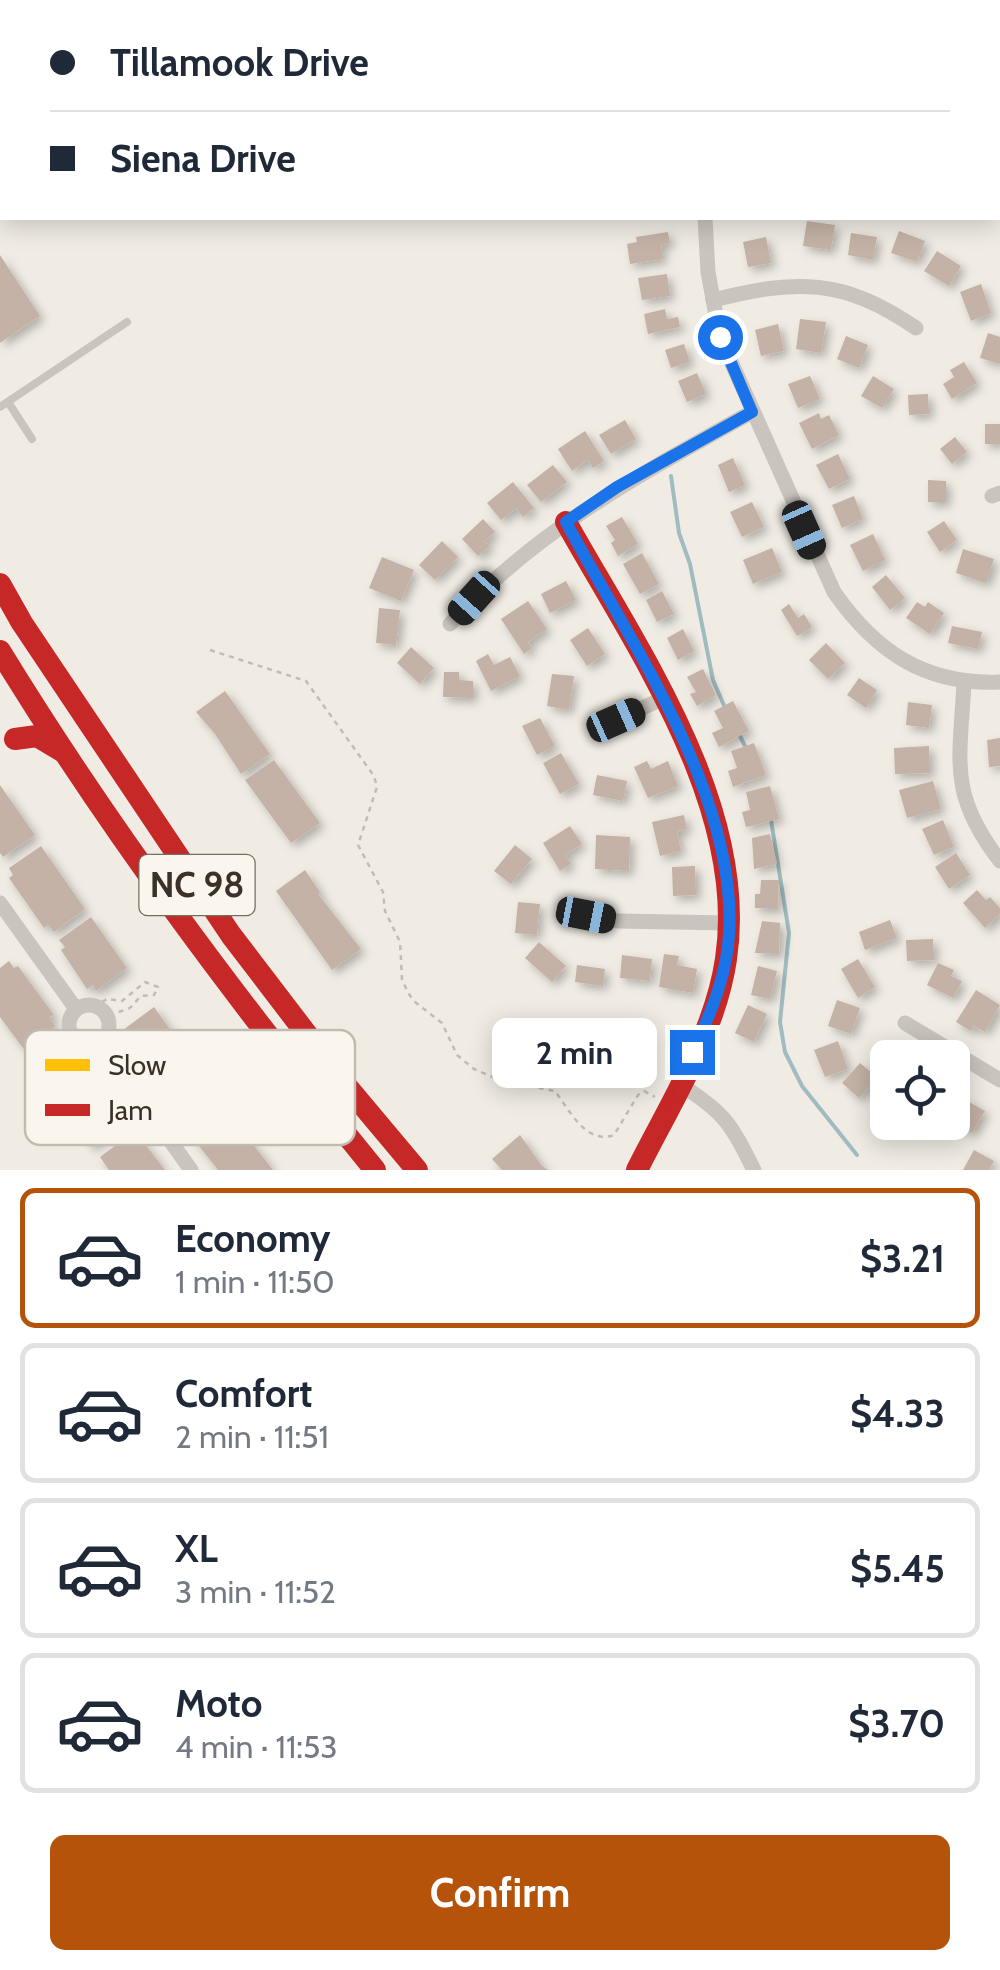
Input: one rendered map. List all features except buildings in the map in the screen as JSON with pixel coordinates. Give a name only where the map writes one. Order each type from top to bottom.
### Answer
[{"type":"main road","points":[[566,522],[691,759],[714,820],[727,882],[729,923],[722,978],[708,1021],[637,1170]]},
{"type":"main road","name":"NC 98","points":[[0,584],[32,639],[210,904],[304,1030]]},
{"type":"main road","name":"NC 98","points":[[0,651],[63,752],[265,1030]]},
{"type":"main road","points":[[8,744],[25,714],[27,697]]},
{"type":"main road","points":[[8,744],[27,736],[45,738],[63,752]]},
{"type":"main road","points":[[160,890],[170,886],[182,890],[254,988],[302,1030]]},
{"type":"main road","name":"NC 98","points":[[355,1093],[417,1170]]},
{"type":"main road","name":"NC 98","points":[[355,1143],[376,1170]]},
{"type":"street","points":[[705,220],[708,272],[720,337],[820,565],[854,620],[886,651],[916,668],[964,683],[1000,682]]},
{"type":"street","points":[[713,300],[771,288],[833,287],[878,304],[916,328]]},
{"type":"street","points":[[450,624],[510,565],[566,522],[617,487],[752,412]]},
{"type":"street","points":[[964,683],[958,749],[960,778],[977,825],[1000,861]]},
{"type":"street","points":[[616,720],[662,699]]},
{"type":"street","points":[[0,903],[76,1010]]},
{"type":"street","points":[[586,915],[618,921],[729,923]]},
{"type":"street","points":[[70,1030],[69,1021],[76,1010],[95,1006],[105,1014],[108,1030]]},
{"type":"street","points":[[905,1023],[1000,1080]]},
{"type":"street","points":[[678,1083],[708,1102],[731,1124],[754,1170]]},
{"type":"street","points":[[173,1145],[191,1170]]},
{"type":"lane","points":[[32,439],[4,404],[126,322]]},
{"type":"path","points":[[210,650],[306,681],[374,776],[377,787],[358,845],[384,892],[385,910],[400,942],[402,979],[408,992],[442,1023],[457,1055],[474,1069],[502,1081],[556,1091],[591,1135],[604,1138],[614,1135],[638,1094],[644,1091],[657,1098]]},
{"type":"path","points":[[102,1002],[122,1000],[145,982],[158,987],[154,995],[140,996],[130,1008],[112,1014]]},
{"type":"waterway","points":[[671,476],[679,533],[690,564],[713,680],[726,710]]},
{"type":"waterway","points":[[738,732],[747,750]]},
{"type":"waterway","points":[[771,820],[789,933],[780,1022],[785,1052],[802,1086],[857,1155]]},
{"type":"traffic: jam","points":[[566,522],[681,731],[721,844],[729,902],[726,959],[712,1014],[690,1068],[637,1170]]},
{"type":"traffic: jam","points":[[0,584],[22,623],[231,935],[304,1030]]},
{"type":"traffic: jam","points":[[0,651],[87,786],[264,1030]]},
{"type":"traffic: jam","points":[[15,739],[37,736],[62,751]]},
{"type":"traffic: jam","points":[[355,1096],[417,1170]]},
{"type":"traffic: jam","points":[[355,1145],[375,1170]]},
{"type":"route","points":[[692,1052],[708,1021],[727,956],[727,882],[719,839],[691,759],[566,522],[617,487],[752,412],[720,337]]}]
